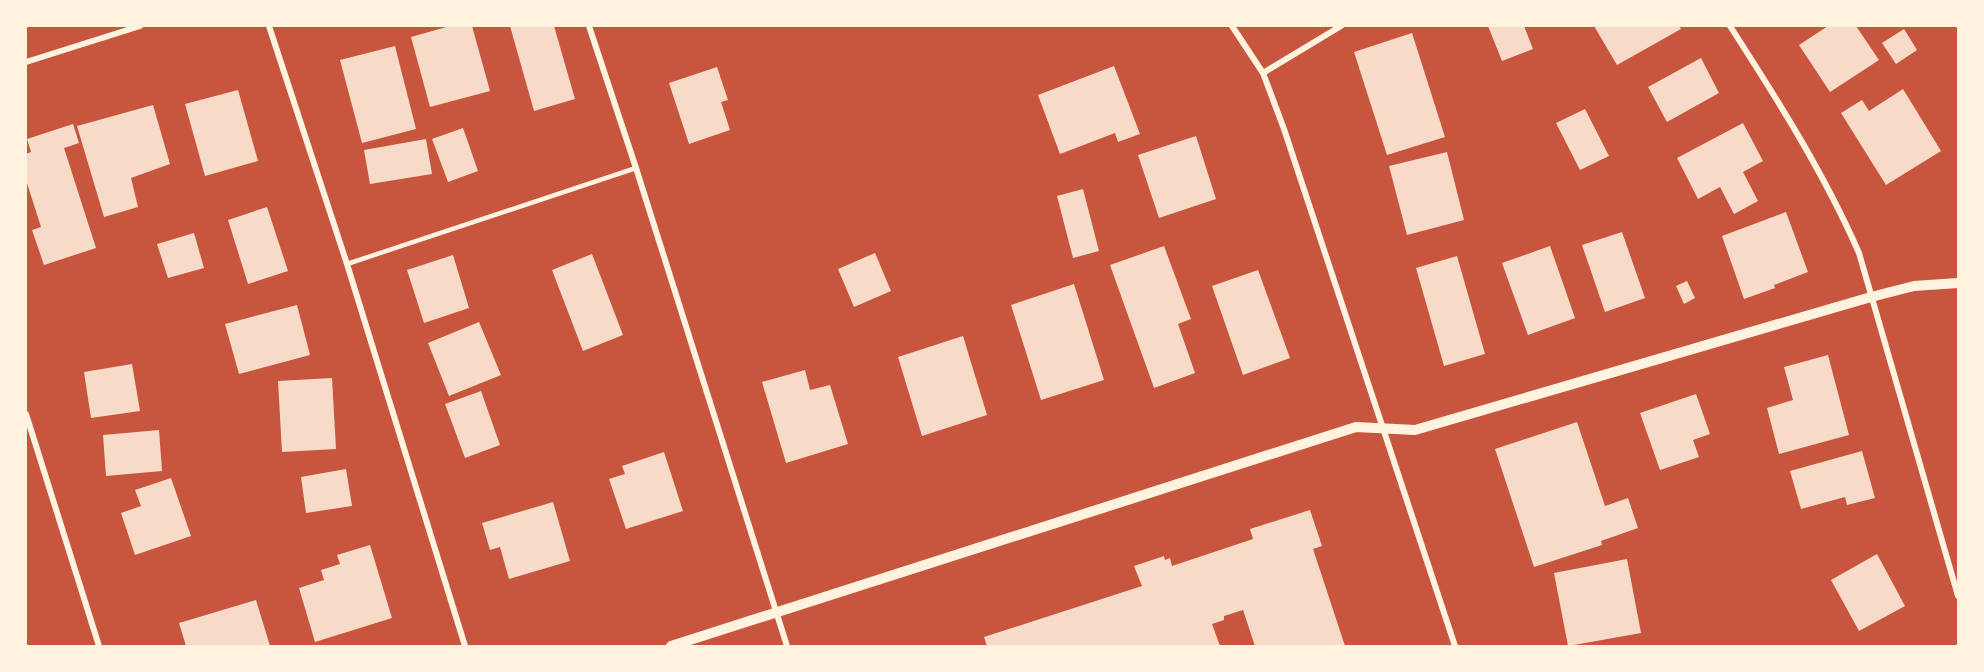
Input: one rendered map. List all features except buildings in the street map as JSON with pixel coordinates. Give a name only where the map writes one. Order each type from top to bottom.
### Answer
[{"type":"street","points":[[26,62],[140,26]]},
{"type":"street","points":[[269,26],[347,264],[465,646]]},
{"type":"street","points":[[589,26],[787,646]]},
{"type":"street","points":[[1232,26],[1263,73],[1284,129],[1455,646]]},
{"type":"street","points":[[1263,73],[1341,26]]},
{"type":"street","points":[[1730,26],[1788,116],[1841,213],[1859,254],[1959,596]]},
{"type":"street","points":[[671,646],[1356,427],[1414,430],[1872,297],[1914,286],[1959,283]]},
{"type":"street","points":[[26,414],[99,646]]},
{"type":"lane","points":[[347,264],[636,168]]}]
